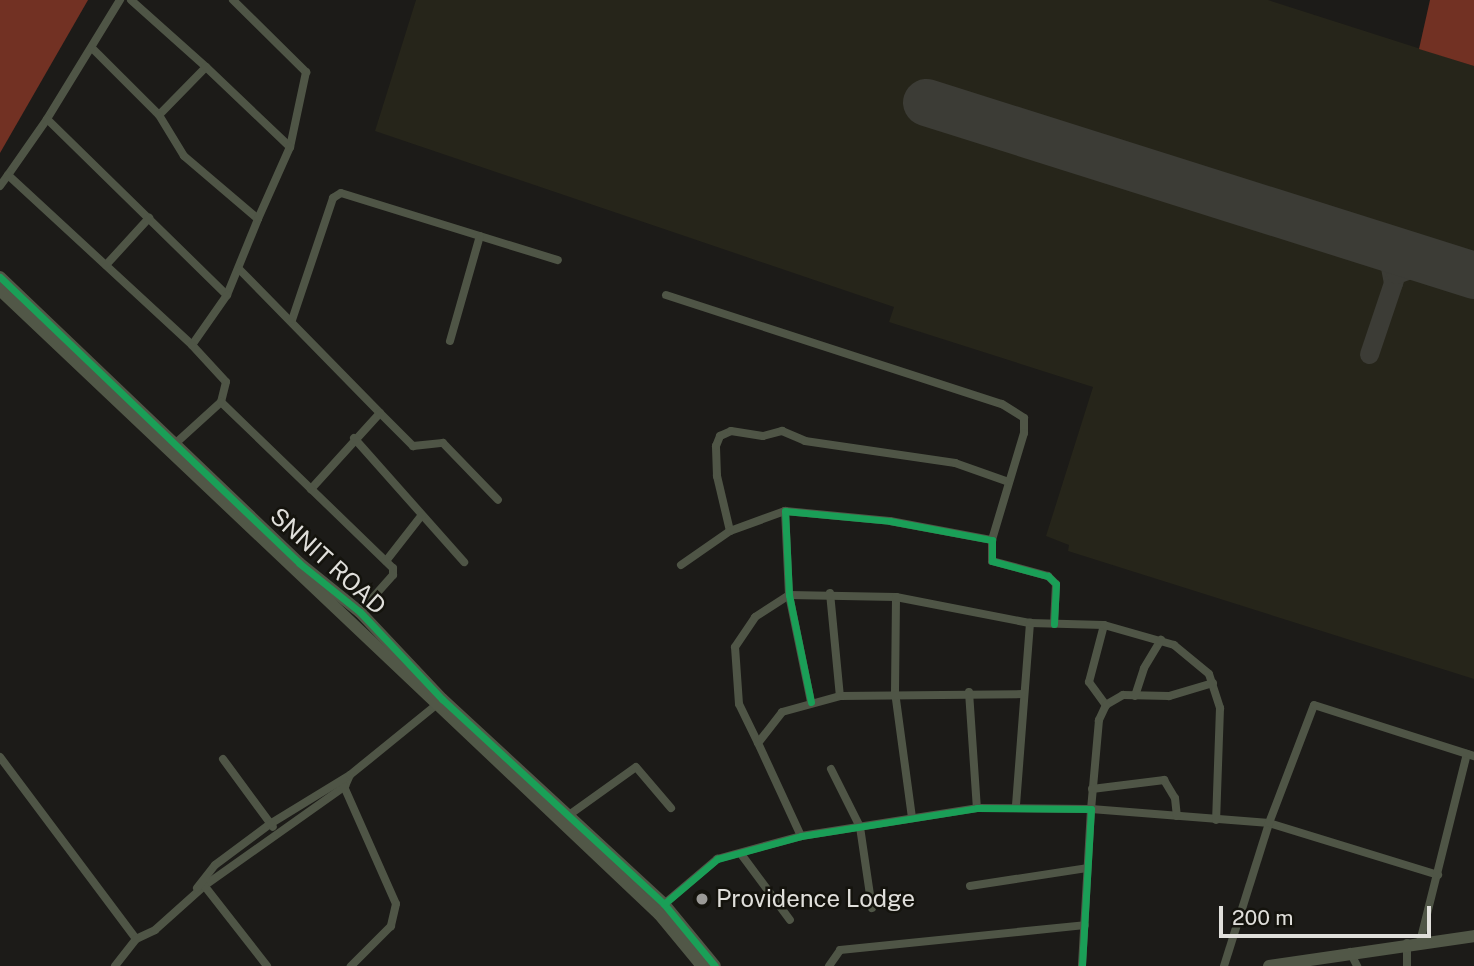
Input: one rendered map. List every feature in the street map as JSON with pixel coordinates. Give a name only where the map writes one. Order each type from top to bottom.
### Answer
[{"type":"street","points":[[0,186],[47,119],[120,0]]},
{"type":"street","points":[[131,0],[290,147]]},
{"type":"street","points":[[192,345],[227,295],[240,271],[258,219],[290,147],[306,72],[233,0]]},
{"type":"street","points":[[92,48],[159,115],[184,156],[258,219]]},
{"type":"street","points":[[159,115],[206,67]]},
{"type":"street","points":[[47,119],[227,295]]},
{"type":"street","points":[[8,175],[192,345],[226,382],[221,402],[176,443]]},
{"type":"street","points":[[292,320],[337,194],[558,260]]},
{"type":"street","points":[[106,265],[149,218]]},
{"type":"street","points":[[450,341],[480,236]]},
{"type":"street","points":[[240,271],[292,320],[413,446],[443,443],[498,500]]},
{"type":"street","name":"SNNIT ROAD","points":[[0,277],[176,443],[285,557]]},
{"type":"street","name":"SNNIT ROAD","points":[[0,290],[296,567],[435,706],[525,782]]},
{"type":"street","points":[[666,295],[1011,408],[1024,418],[1024,433],[992,540],[990,556],[997,565],[1048,576],[1056,584],[1054,624]]},
{"type":"street","points":[[221,402],[386,561],[393,575],[360,611]]},
{"type":"street","points":[[311,489],[354,438],[380,413]]},
{"type":"street","points":[[730,531],[717,476],[716,446],[720,436],[731,431],[763,436],[787,432],[806,440],[955,463],[1009,482]]},
{"type":"street","points":[[354,438],[464,562]]},
{"type":"street","points":[[681,565],[730,531],[785,511],[878,519],[992,540]]},
{"type":"street","points":[[785,511],[789,596],[811,702]]},
{"type":"street","points":[[386,561],[422,515]]},
{"type":"street","name":"SNNIT ROAD","points":[[296,567],[360,611],[442,699],[659,914],[702,966]]},
{"type":"street","points":[[830,593],[840,696]]},
{"type":"street","points":[[801,836],[739,704],[735,647],[755,617],[789,596],[830,593],[896,597],[1030,623],[1104,625],[1161,640],[1194,658],[1213,683],[1220,708],[1216,820]]},
{"type":"street","points":[[896,597],[895,692],[912,817]]},
{"type":"street","points":[[1016,805],[1022,694],[1030,623]]},
{"type":"street","points":[[1104,625],[1089,682],[1106,705]]},
{"type":"street","points":[[1135,696],[1149,658],[1161,640]]},
{"type":"street","points":[[1082,966],[1092,789],[1100,720],[1106,705],[1112,698],[1186,694],[1213,683]]},
{"type":"street","points":[[758,743],[775,718],[811,702],[840,696],[895,692],[1022,694]]},
{"type":"street","points":[[969,692],[977,808]]},
{"type":"street","points":[[1224,966],[1269,822],[1314,705],[1471,755],[1438,875],[1407,966]]},
{"type":"street","points":[[203,884],[343,783],[435,706]]},
{"type":"street","points":[[0,757],[136,939]]},
{"type":"street","points":[[223,759],[277,832]]},
{"type":"street","points":[[569,815],[636,767],[671,808]]},
{"type":"street","points":[[831,769],[860,827],[872,908]]},
{"type":"street","points":[[1092,789],[1164,780],[1175,798],[1177,816]]},
{"type":"street","points":[[115,966],[136,939],[155,930],[192,896],[215,866],[270,824],[343,783]]},
{"type":"street","points":[[343,783],[396,904],[391,926],[351,966]]},
{"type":"street","name":"SNNIT ROAD","points":[[539,795],[569,815],[664,904],[715,966]]},
{"type":"street","points":[[664,904],[707,865],[801,836],[912,817],[1016,805],[1269,822],[1438,875]]},
{"type":"street","points":[[741,854],[790,920]]},
{"type":"street","points":[[970,886],[1087,868]]},
{"type":"street","points":[[203,884],[267,966]]},
{"type":"street","points":[[829,966],[840,950],[1085,925]]},
{"type":"street","points":[[1269,966],[1413,942],[1474,936]]},
{"type":"street","points":[[1350,952],[1357,966]]},
{"type":"shaded area","points":[[0,0],[88,0],[0,153]]},
{"type":"shaded area","points":[[416,0],[1268,0],[1474,66],[1474,679],[1068,551],[1069,545],[1046,536],[1093,387],[889,322],[894,307],[375,131]]},
{"type":"shaded area","points":[[1430,0],[1474,0],[1474,66],[1419,49]]},
{"type":"taxiway","points":[[1372,243],[1389,262],[1393,283]]},
{"type":"taxiway","points":[[1369,354],[1396,274],[1431,261]]},
{"type":"runway","points":[[926,102],[1474,275]]},
{"type":"cycle path","points":[[0,277],[299,563],[360,612],[442,699],[664,904],[715,966]]},
{"type":"cycle path","points":[[811,702],[789,595],[785,511],[890,521],[992,540],[992,561],[1048,576],[1056,584],[1054,624]]},
{"type":"cycle path","points":[[664,904],[717,859],[801,836],[977,808],[1091,809],[1082,966]]},
{"type":"place","name":"Providence Lodge","points":[[702,899]]}]
